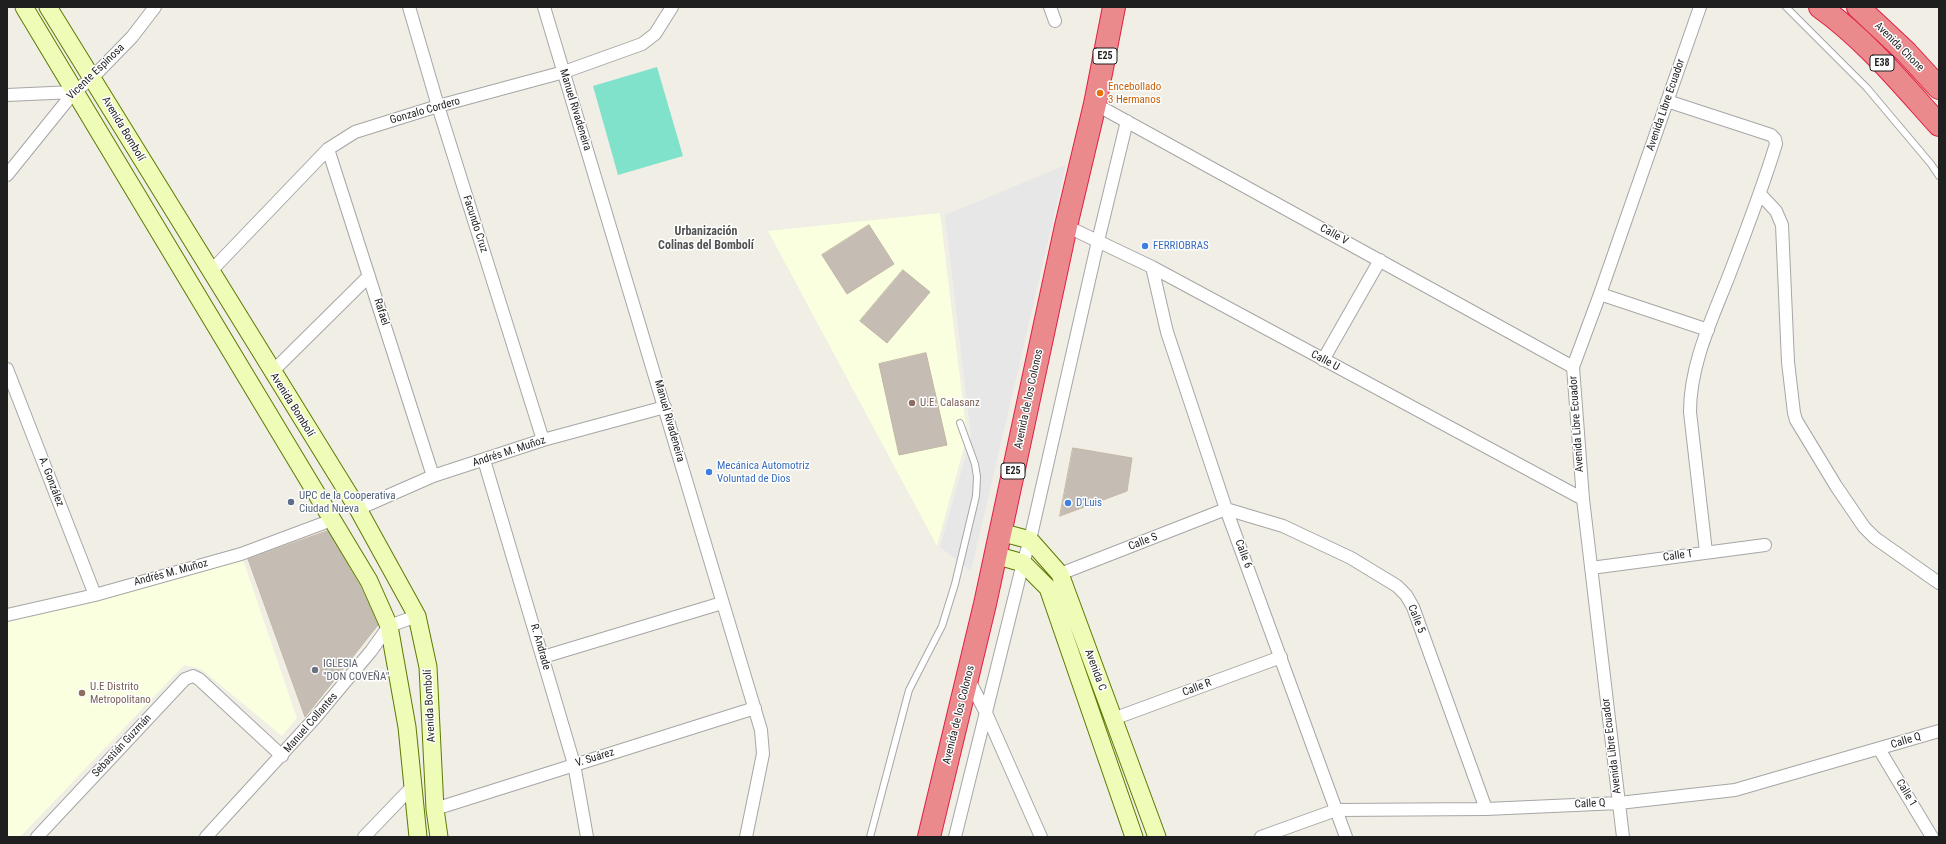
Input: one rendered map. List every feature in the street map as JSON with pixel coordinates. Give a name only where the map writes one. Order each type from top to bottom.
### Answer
[{"type":"highway","name":"Avenida de los Colonos","points":[[929,837],[968,678],[1066,226],[1095,104],[1114,7]]},
{"type":"highway","name":"E38","points":[[1820,7],[1837,19],[1897,78],[1939,125]]},
{"type":"highway","name":"Avenida Chone","points":[[1858,7],[1906,52],[1939,88]]},
{"type":"street","name":"Avenida Bombolí","points":[[24,7],[369,581],[389,626],[407,727],[418,837]]},
{"type":"street","name":"Avenida Bombolí","points":[[48,7],[210,272],[358,509],[417,616],[428,666],[435,809],[439,837]]},
{"type":"street","name":"Vicente Espinosa","points":[[7,175],[74,92],[92,78],[138,30],[155,7]]},
{"type":"street","name":"Facundo Cruz","points":[[409,7],[438,106],[543,440]]},
{"type":"street","name":"Manuel Rivadeneira","points":[[544,7],[761,730],[763,754],[745,836]]},
{"type":"street","name":"Gonzalo Cordero","points":[[210,272],[328,149],[355,132],[438,106],[564,72],[649,40],[672,7]]},
{"type":"street","points":[[1050,7],[1055,21]]},
{"type":"street","name":"Avenida Libre Ecuador","points":[[1623,837],[1583,499],[1573,367],[1700,7]]},
{"type":"street","points":[[7,95],[74,92]]},
{"type":"street","points":[[1667,101],[1770,135],[1775,139],[1776,144],[1761,195],[1708,330],[1693,376],[1690,393],[1690,412],[1706,552]]},
{"type":"street","name":"Calle V","points":[[1095,104],[1573,367]]},
{"type":"street","points":[[955,837],[1030,540],[1098,241],[1127,122]]},
{"type":"street","name":"Rafael","points":[[328,149],[433,476]]},
{"type":"street","points":[[1761,195],[1776,211],[1782,225],[1788,362],[1796,420],[1840,492],[1864,527],[1875,538],[1939,583]]},
{"type":"street","name":"Calle U","points":[[1066,226],[1152,267],[1583,499]]},
{"type":"street","points":[[1323,360],[1380,260]]},
{"type":"street","name":"Calle 6","points":[[1152,267],[1167,332],[1226,509],[1346,837]]},
{"type":"street","points":[[272,372],[369,276]]},
{"type":"street","points":[[1600,294],[1708,330]]},
{"type":"street","name":"A. González","points":[[7,369],[94,595]]},
{"type":"street","name":"Andrés M. Muñoz","points":[[358,509],[433,476],[543,440],[665,407]]},
{"type":"street","name":"R. Andrade","points":[[484,460],[574,764],[587,837]]},
{"type":"street","name":"Calle S","points":[[1060,574],[1226,509]]},
{"type":"street","name":"Calle 5","points":[[1226,509],[1267,520],[1297,532],[1351,558],[1397,586],[1406,595],[1413,607],[1486,809]]},
{"type":"street","name":"Andrés M. Muñoz","points":[[7,615],[94,595],[241,554],[332,520]]},
{"type":"street","points":[[1000,532],[1030,540]]},
{"type":"street","name":"Avenida C","points":[[1030,540],[1060,574],[1157,837]]},
{"type":"street","name":"Calle T","points":[[1591,568],[1765,545]]},
{"type":"street","name":"Avenida C","points":[[995,555],[1023,563],[1048,588],[1134,837]]},
{"type":"street","points":[[543,657],[722,603]]},
{"type":"street","points":[[389,626],[417,616]]},
{"type":"street","name":"Manuel Collantes","points":[[206,837],[282,756],[371,651],[389,626]]},
{"type":"street","name":"Calle R","points":[[1113,719],[1281,657]]},
{"type":"street","name":"Sebastián Guzmán","points":[[37,837],[185,680],[193,676],[199,679],[282,756]]},
{"type":"street","points":[[968,678],[986,713],[1041,837]]},
{"type":"street","name":"V. Suárez","points":[[435,809],[755,708]]},
{"type":"street","name":"Calle Q","points":[[1261,837],[1336,810],[1486,809],[1619,803],[1735,790],[1939,731]]},
{"type":"street","name":"Calle 1","points":[[1879,749],[1932,837]]},
{"type":"street","points":[[364,837],[412,787]]},
{"type":"lane","points":[[1786,7],[1867,88],[1931,164],[1939,176]]},
{"type":"lane","points":[[870,837],[909,690],[942,626],[955,584],[976,496],[977,477],[975,464],[960,423]]},
{"type":"shaded area","points":[[1066,165],[971,571],[940,547],[971,437],[945,215]]},
{"type":"shaded area","name":"U.E. Calasanz","points":[[940,213],[967,436],[937,546],[768,231]]},
{"type":"shaded area","name":"U.E Distrito Metropolitano","points":[[241,554],[297,718],[282,736],[201,669],[184,665],[20,837],[7,837],[7,615]]},
{"type":"green space","points":[[657,67],[683,156],[618,175],[593,86]]},
{"type":"building","points":[[869,225],[894,264],[847,294],[822,255]]},
{"type":"building","points":[[903,270],[930,292],[887,343],[860,321]]},
{"type":"building","points":[[926,353],[947,445],[899,455],[879,364]]},
{"type":"building","points":[[1073,448],[1132,458],[1127,491],[1060,516]]},
{"type":"building","name":"IGLESIA \"DON COVEÑA\"","points":[[328,531],[360,586],[378,625],[305,717],[248,559]]},
{"type":"place","name":"Encebollado 3 Hermanos","points":[[1100,93]]},
{"type":"place","name":"FERRIOBRAS","points":[[1145,246]]},
{"type":"place","name":"U.E. Calasanz","points":[[912,403]]},
{"type":"place","name":"Mecánica Automotriz Voluntad de Dios","points":[[709,472]]},
{"type":"place","name":"UPC de la Cooperativa Ciudad Nueva","points":[[291,502]]},
{"type":"place","name":"D'Luis","points":[[1068,503]]},
{"type":"place","name":"IGLESIA \"DON COVEÑA\"","points":[[315,670]]},
{"type":"place","name":"U.E Distrito Metropolitano","points":[[82,693]]},
{"type":"district","name":"Urbanización Colinas del Bombolí","points":[[706,239]]}]
